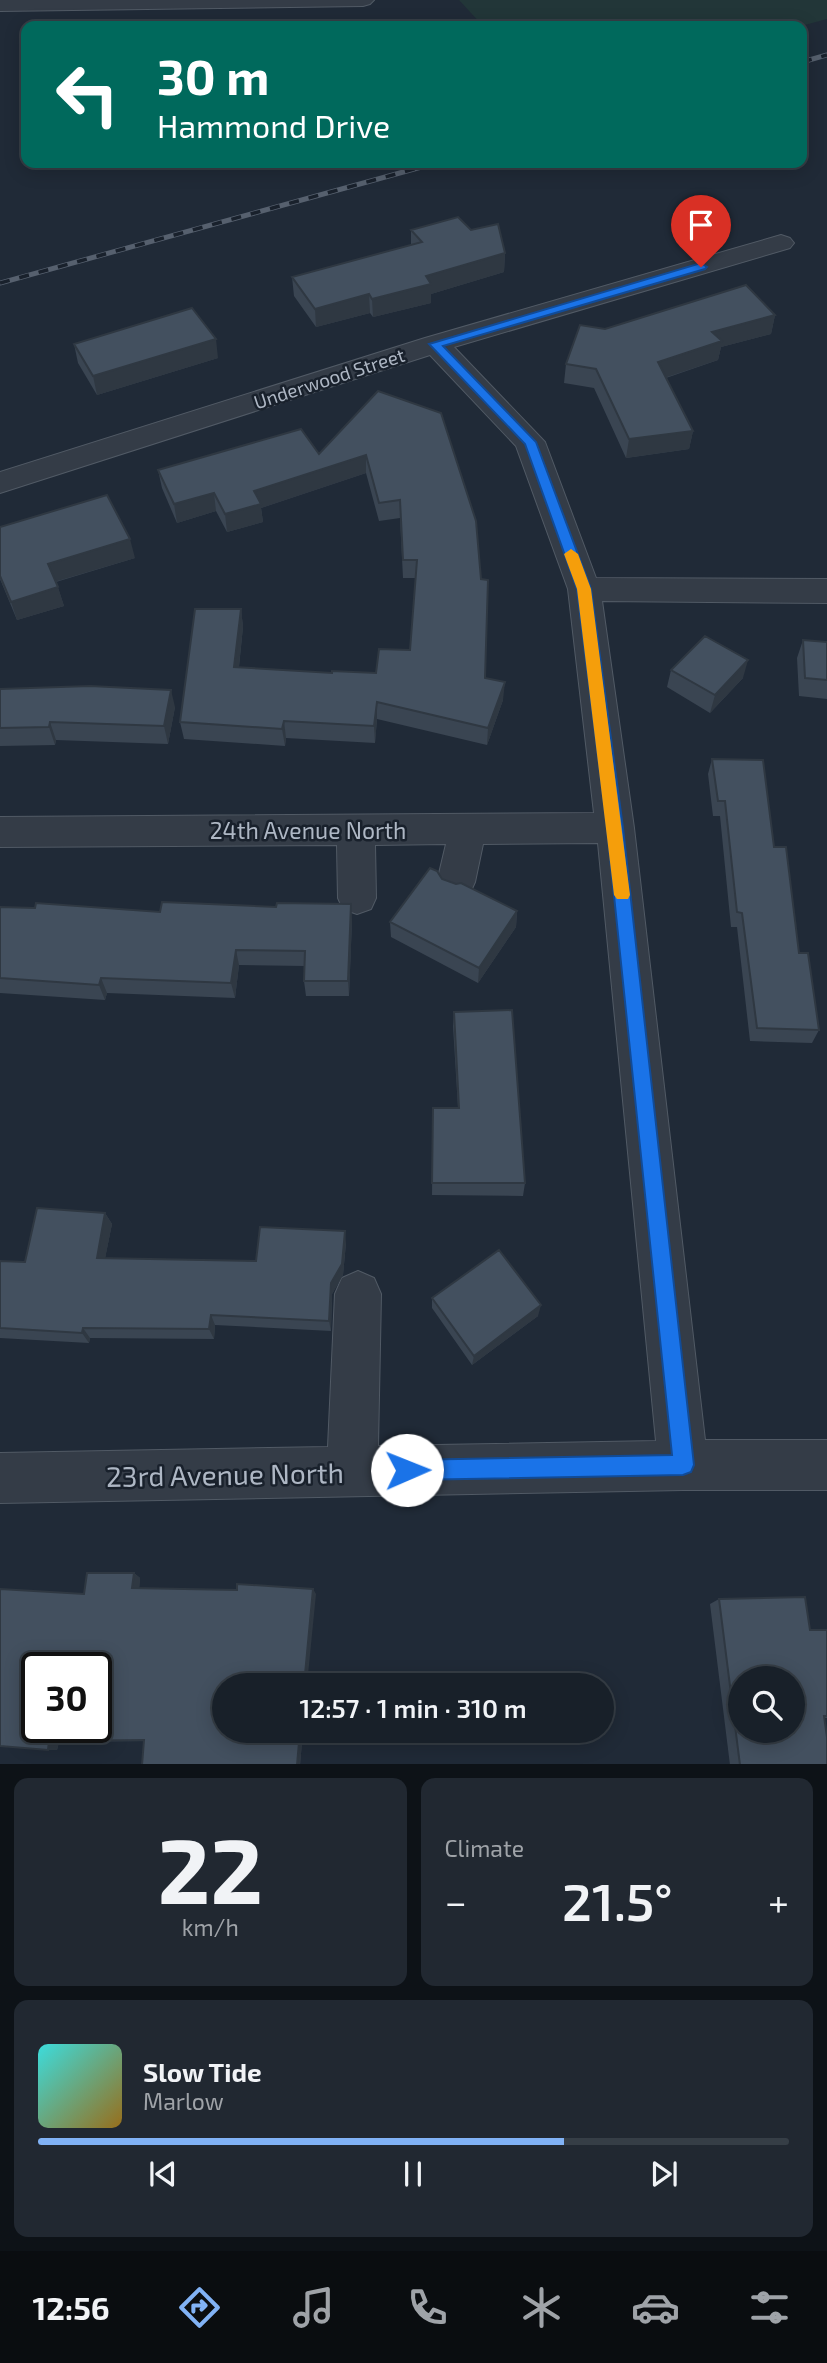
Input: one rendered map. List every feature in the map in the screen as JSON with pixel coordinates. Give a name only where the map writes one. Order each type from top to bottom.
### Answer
[{"type":"street","points":[[0,5],[363,0]]},
{"type":"street","name":"Underwood Street","points":[[0,483],[435,344],[781,243]]},
{"type":"street","points":[[435,344],[530,442],[584,589],[615,828],[683,1465]]},
{"type":"street","points":[[584,589],[827,591]]},
{"type":"street","name":"24th Avenue North","points":[[0,832],[615,828]]},
{"type":"street","points":[[456,882],[467,829]]},
{"type":"street","points":[[357,830],[357,898]]},
{"type":"street","points":[[352,1471],[358,1294]]},
{"type":"street","name":"23rd Avenue North","points":[[0,1478],[683,1465],[827,1465]]},
{"type":"green space","points":[[459,0],[827,0],[827,19],[807,24],[807,21],[478,21]]},
{"type":"building","points":[[458,217],[471,230],[498,224],[505,253],[426,276],[431,284],[372,299],[369,294],[315,309],[292,277],[422,242],[411,230]]},
{"type":"building","points":[[746,285],[775,315],[712,332],[722,341],[658,362],[693,431],[629,439],[596,369],[566,364],[580,325],[605,329]]},
{"type":"building","points":[[192,308],[216,339],[93,376],[74,344]]},
{"type":"building","points":[[378,391],[441,413],[476,521],[481,579],[488,580],[485,678],[505,682],[488,728],[377,702],[374,726],[284,721],[282,729],[180,722],[195,609],[241,609],[234,667],[376,673],[379,649],[410,650],[417,560],[403,560],[400,500],[379,503],[366,455],[254,491],[261,504],[225,514],[214,493],[174,504],[158,470],[301,429],[319,454]]},
{"type":"building","points":[[107,495],[130,539],[48,564],[58,587],[11,602],[0,576],[0,527]]},
{"type":"building","points":[[705,636],[748,660],[715,695],[671,670]]},
{"type":"building","points":[[803,640],[827,642],[827,680],[805,678]]},
{"type":"building","points":[[90,686],[171,690],[164,726],[50,722],[49,727],[0,728],[0,689]]},
{"type":"building","points":[[712,759],[763,760],[774,847],[786,847],[799,953],[808,953],[819,1030],[757,1028],[742,913],[737,912],[725,801],[718,801]]},
{"type":"building","points":[[430,868],[437,871],[442,879],[461,883],[517,911],[479,968],[390,922]]},
{"type":"building","points":[[162,902],[276,907],[277,903],[351,904],[348,981],[304,981],[305,951],[236,950],[231,983],[101,978],[99,985],[0,978],[0,907],[35,908],[36,903],[160,912]]},
{"type":"building","points":[[512,1010],[525,1183],[432,1183],[433,1108],[459,1108],[454,1012]]},
{"type":"building","points":[[37,1208],[105,1213],[97,1258],[256,1261],[260,1227],[345,1231],[342,1264],[331,1283],[329,1321],[211,1315],[209,1329],[83,1328],[82,1333],[0,1328],[0,1261],[25,1262]]},
{"type":"building","points":[[499,1250],[541,1305],[474,1356],[432,1298]]},
{"type":"building","points":[[87,1573],[134,1573],[132,1588],[237,1590],[237,1584],[313,1589],[305,1673],[212,1673],[212,1743],[299,1743],[297,1764],[142,1764],[144,1740],[112,1740],[112,1652],[21,1652],[21,1743],[49,1743],[48,1750],[0,1746],[0,1589],[84,1594]]},
{"type":"building","points":[[805,1597],[810,1630],[827,1630],[827,1716],[824,1716],[827,1764],[740,1764],[737,1743],[805,1743],[805,1666],[728,1666],[728,1670],[719,1599]]},
{"type":"railway","points":[[807,61],[827,55]]},
{"type":"railway","points":[[0,283],[418,168]]},
{"type":"slow traffic","points":[[571,554],[584,589],[622,895]]},
{"type":"route","points":[[407,1470],[683,1465],[615,828],[584,589],[530,442],[435,344],[701,267]]}]
